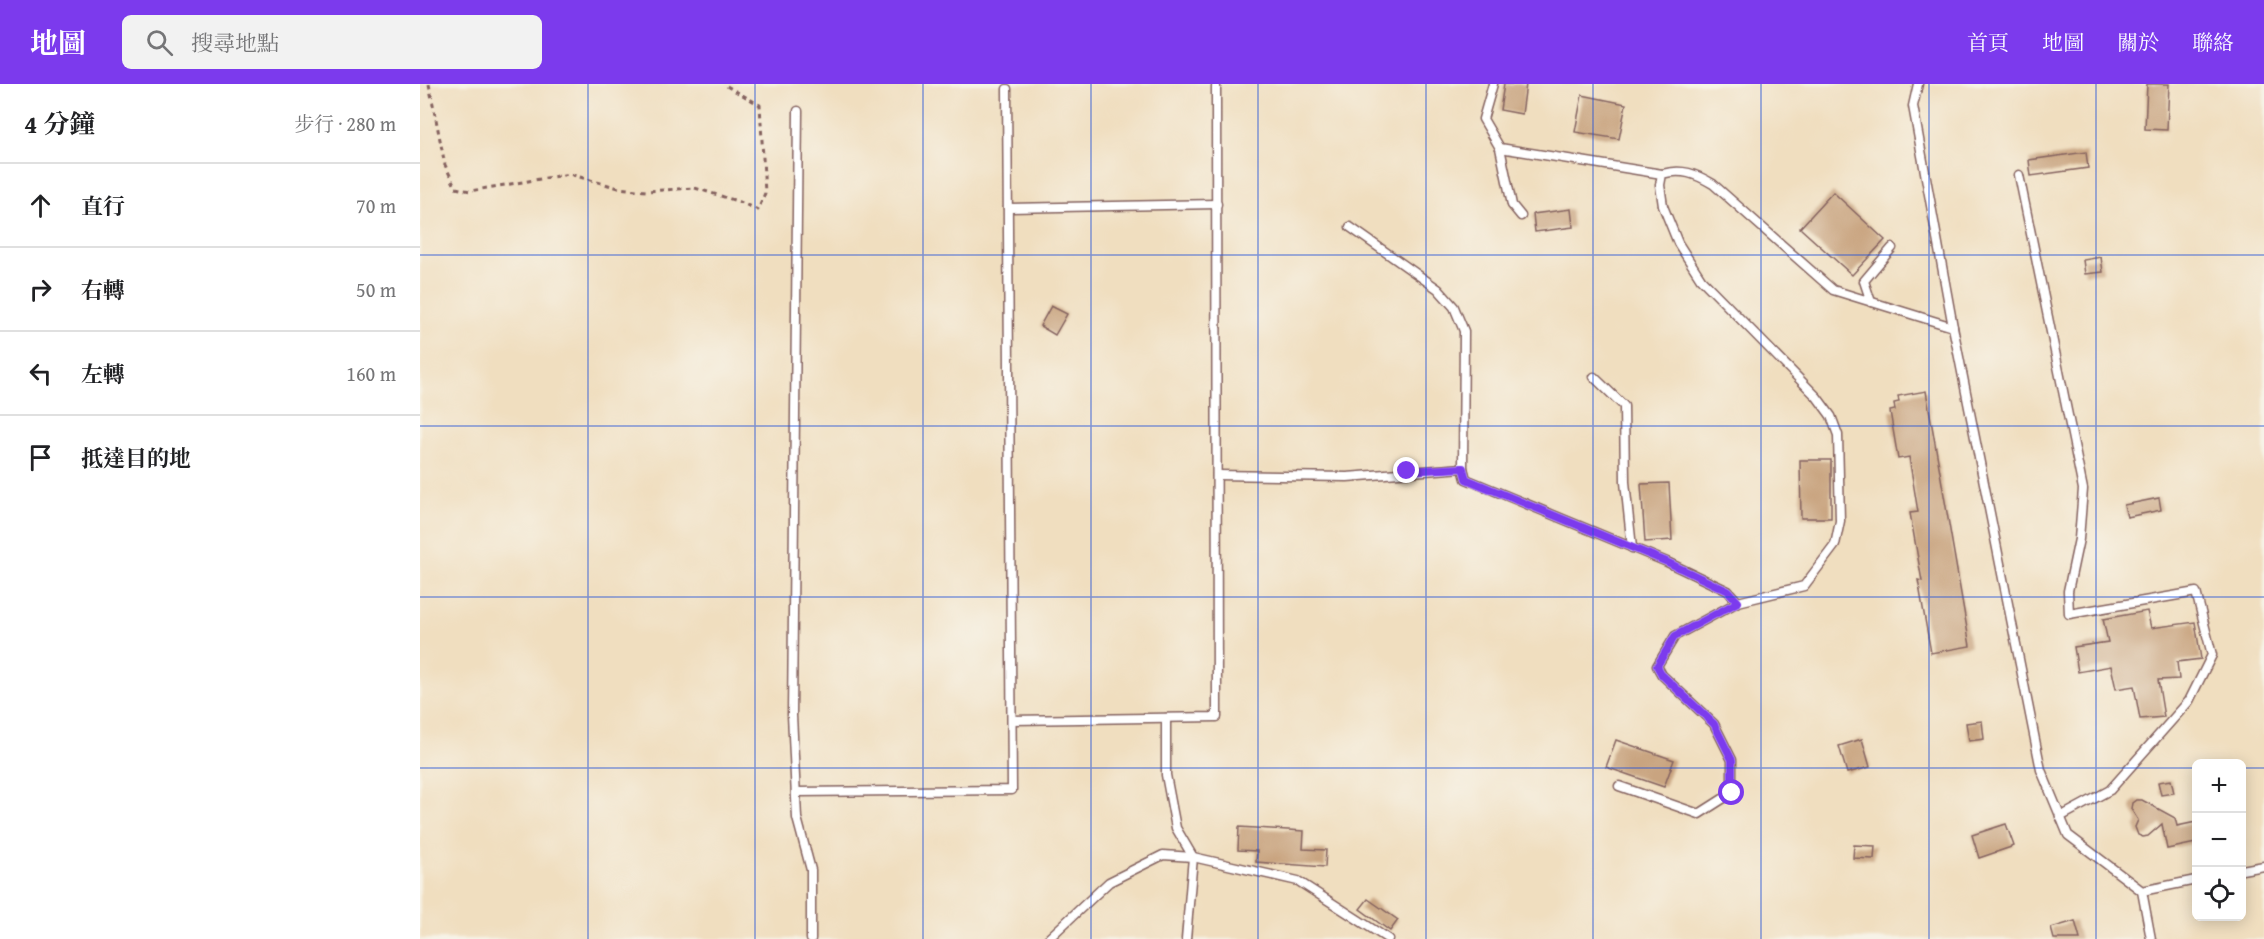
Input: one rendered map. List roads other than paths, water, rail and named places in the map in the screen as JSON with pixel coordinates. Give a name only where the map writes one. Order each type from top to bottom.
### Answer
[{"type":"lane","points":[[1493,84],[1483,119],[1500,148],[1512,205],[1521,216]]},
{"type":"lane","points":[[1918,84],[1913,106],[1953,327],[2041,770],[2068,835],[2142,891],[2151,939]]},
{"type":"lane","points":[[1012,720],[1217,717],[1216,87]]},
{"type":"lane","points":[[796,792],[1012,790],[1007,89]]},
{"type":"lane","points":[[798,111],[792,715],[797,818],[811,870],[811,939]]},
{"type":"lane","points":[[1500,148],[1662,174],[1675,171],[1697,174],[1713,184],[1833,290],[1953,327]]},
{"type":"lane","points":[[1619,786],[1699,814],[1732,793],[1732,760],[1714,724],[1662,675],[1657,666],[1675,636],[1738,602],[1804,586],[1834,545],[1840,520],[1838,435],[1831,416],[1817,397],[1701,279],[1678,243],[1664,206],[1660,185],[1662,174]]},
{"type":"lane","points":[[2019,175],[2083,489],[2079,539],[2068,591],[2069,614],[2196,592],[2212,655],[2189,701],[2110,790],[2060,817]]},
{"type":"lane","points":[[1008,208],[1217,204]]},
{"type":"lane","points":[[1350,227],[1438,289],[1454,307],[1464,331],[1463,468],[1466,479],[1632,548],[1728,591],[1738,602]]},
{"type":"lane","points":[[1871,302],[1864,281],[1892,248]]},
{"type":"lane","points":[[1594,377],[1624,406],[1625,482],[1632,548]]},
{"type":"lane","points":[[1217,475],[1347,477],[1463,468]]},
{"type":"lane","points":[[1166,718],[1167,775],[1176,828],[1193,857],[1186,939]]},
{"type":"lane","points":[[1048,939],[1109,882],[1163,855],[1193,857],[1298,880],[1388,939]]},
{"type":"lane","points":[[2246,869],[2264,866]]},
{"type":"lane","points":[[2142,891],[2192,881]]}]
